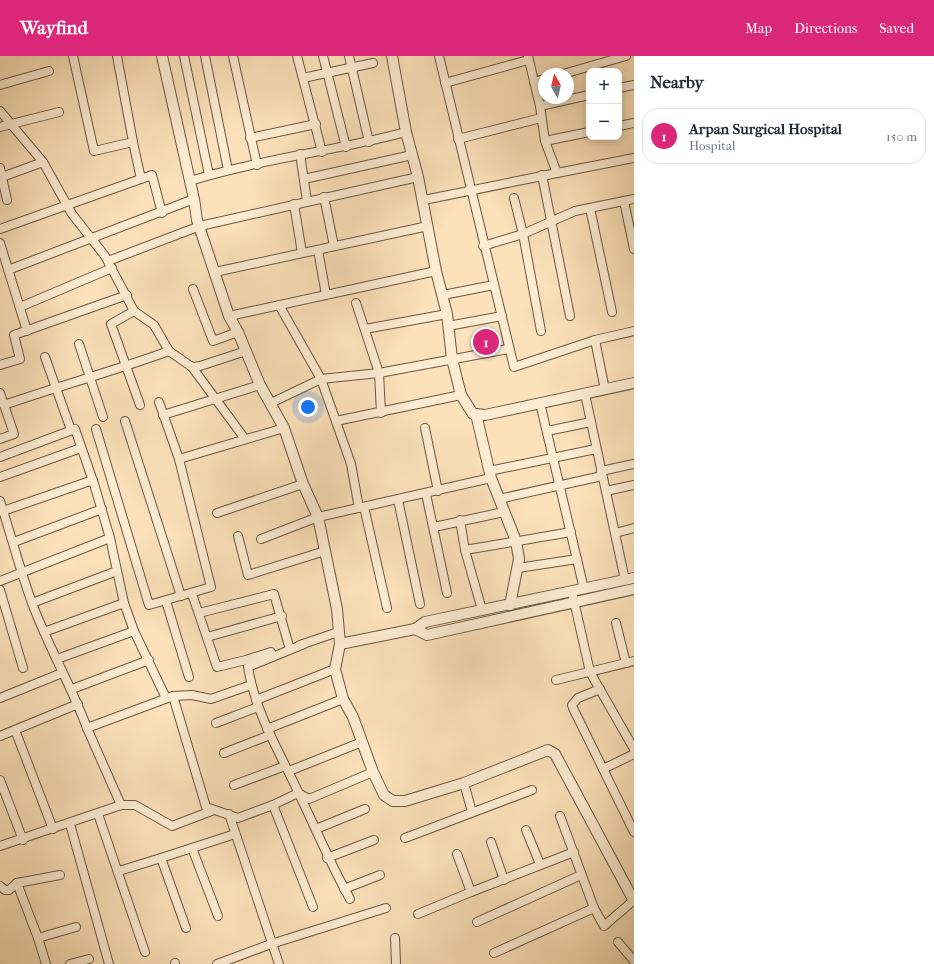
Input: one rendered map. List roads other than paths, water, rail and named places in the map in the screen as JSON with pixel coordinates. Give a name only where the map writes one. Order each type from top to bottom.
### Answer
[{"type":"street","points":[[74,56],[94,151],[133,142]]},
{"type":"street","points":[[117,56],[141,179]]},
{"type":"street","points":[[162,56],[194,199],[197,220],[229,316],[238,332],[260,385],[284,428],[303,484],[318,517],[337,609],[340,644],[335,669],[343,699],[348,706],[373,772],[384,795],[389,800],[399,802],[464,783],[544,750],[552,752],[555,754],[634,900],[604,926],[594,908],[560,816]]},
{"type":"street","points":[[184,56],[209,175]]},
{"type":"street","points":[[205,56],[228,170]]},
{"type":"street","points":[[233,56],[257,165]]},
{"type":"street","points":[[297,56],[316,124],[322,152]]},
{"type":"street","points":[[323,56],[346,147]]},
{"type":"street","points":[[349,56],[370,142]]},
{"type":"street","points":[[392,56],[406,132],[424,200],[436,271],[447,314],[452,359],[460,396],[473,414],[485,415],[584,394],[633,386]]},
{"type":"street","points":[[439,56],[483,246],[502,316],[508,349],[514,367],[596,340],[634,331]]},
{"type":"street","points":[[574,71],[626,56]]},
{"type":"street","points":[[445,83],[528,58],[540,106],[545,141],[557,173]]},
{"type":"street","points":[[303,78],[373,63]]},
{"type":"street","points":[[0,85],[49,71]]},
{"type":"street","points":[[534,82],[538,81]]},
{"type":"street","points":[[622,87],[634,85]]},
{"type":"street","points":[[540,106],[586,96]]},
{"type":"street","points":[[0,111],[43,162],[67,205],[91,240],[110,264],[134,311],[154,325],[169,351],[192,367],[245,439]]},
{"type":"street","points":[[0,127],[59,112]]},
{"type":"street","points":[[458,139],[541,118]]},
{"type":"street","points":[[622,125],[634,123]]},
{"type":"street","points":[[250,138],[316,124]]},
{"type":"street","points":[[190,181],[228,170],[257,165],[300,154],[322,152],[370,142],[406,132]]},
{"type":"street","points":[[545,141],[586,133]]},
{"type":"street","points":[[300,154],[307,201]]},
{"type":"street","points":[[304,179],[412,155]]},
{"type":"street","points":[[424,200],[542,175],[634,158]]},
{"type":"street","points":[[2,177],[43,162]]},
{"type":"street","points":[[0,168],[7,200]]},
{"type":"street","points":[[0,229],[152,175],[162,213]]},
{"type":"street","points":[[542,175],[570,316]]},
{"type":"street","points":[[20,307],[110,264],[200,226],[418,177]]},
{"type":"street","points":[[324,197],[334,246]]},
{"type":"street","points":[[514,198],[523,234],[541,331]]},
{"type":"street","points":[[8,270],[162,213],[194,199]]},
{"type":"street","points":[[483,246],[523,234],[575,211],[634,199]]},
{"type":"street","points":[[624,201],[634,249]]},
{"type":"street","points":[[294,204],[302,253]]},
{"type":"street","points":[[590,208],[612,312]]},
{"type":"street","points":[[215,272],[428,226]]},
{"type":"street","points":[[0,243],[28,331]]},
{"type":"street","points":[[318,250],[326,296]]},
{"type":"street","points":[[229,316],[436,271]]},
{"type":"street","points":[[443,295],[494,285]]},
{"type":"street","points":[[193,289],[213,342],[238,332]]},
{"type":"street","points":[[0,365],[20,359],[14,335],[127,295]]},
{"type":"street","points":[[356,303],[379,373],[381,413]]},
{"type":"street","points":[[279,305],[321,379],[336,421],[350,464],[386,608]]},
{"type":"street","points":[[134,311],[111,324],[140,405]]},
{"type":"street","points":[[365,329],[447,314]]},
{"type":"street","points":[[448,326],[502,316]]},
{"type":"street","points":[[596,340],[605,390]]},
{"type":"street","points":[[79,344],[102,418]]},
{"type":"street","points":[[271,403],[321,379],[379,373],[508,349]]},
{"type":"street","points":[[4,406],[55,387],[90,378],[169,351]]},
{"type":"street","points":[[192,367],[200,366],[246,351]]},
{"type":"street","points":[[45,357],[71,430]]},
{"type":"street","points":[[163,415],[260,385]]},
{"type":"street","points":[[0,393],[14,434],[0,439]]},
{"type":"street","points":[[340,644],[415,629],[425,622],[630,579],[615,533],[584,394]]},
{"type":"street","points":[[336,421],[460,396]]},
{"type":"street","points":[[96,429],[149,605],[192,594],[211,587],[179,459],[159,402]]},
{"type":"street","points":[[540,403],[584,589]]},
{"type":"street","points":[[476,414],[490,474],[516,541],[519,559],[510,604]]},
{"type":"street","points":[[125,421],[181,596]]},
{"type":"street","points":[[547,431],[591,422]]},
{"type":"street","points":[[179,459],[284,428]]},
{"type":"street","points":[[425,428],[438,491]]},
{"type":"street","points":[[0,457],[75,429],[102,509],[124,603],[134,631],[169,697],[206,807],[238,818],[273,805],[298,793]]},
{"type":"street","points":[[0,477],[81,448]]},
{"type":"street","points":[[261,539],[318,517],[426,494],[490,474],[596,449]]},
{"type":"street","points":[[499,499],[560,486],[634,464]]},
{"type":"street","points":[[3,511],[93,480]]},
{"type":"street","points":[[218,512],[303,484]]},
{"type":"street","points":[[606,491],[634,485]]},
{"type":"street","points":[[426,494],[447,593]]},
{"type":"street","points":[[398,500],[420,604]]},
{"type":"street","points":[[0,501],[32,602],[62,672],[72,689],[87,728],[121,805]]},
{"type":"street","points":[[14,542],[102,509]]},
{"type":"street","points":[[434,527],[460,520],[504,512]]},
{"type":"street","points":[[460,520],[465,550],[482,610]]},
{"type":"street","points":[[615,533],[634,528]]},
{"type":"street","points":[[465,550],[570,532]]},
{"type":"street","points":[[238,536],[248,575],[325,551]]},
{"type":"street","points":[[0,581],[110,538]]},
{"type":"street","points":[[518,568],[577,559]]},
{"type":"street","points":[[32,602],[117,571]]},
{"type":"street","points":[[415,629],[427,635],[634,589]]},
{"type":"street","points":[[0,590],[23,668]]},
{"type":"street","points":[[572,592],[590,672],[634,749]]},
{"type":"street","points":[[192,594],[217,667],[247,663],[338,632]]},
{"type":"street","points":[[199,613],[274,594],[282,616],[289,646]]},
{"type":"street","points":[[166,601],[189,678]]},
{"type":"street","points":[[44,632],[124,603]]},
{"type":"street","points":[[207,637],[282,616]]},
{"type":"street","points":[[556,680],[630,662],[616,623]]},
{"type":"street","points":[[57,659],[134,631]]},
{"type":"street","points":[[247,663],[289,646],[304,644]]},
{"type":"street","points":[[72,689],[149,660]]},
{"type":"street","points":[[247,663],[251,685],[257,704],[269,732],[316,829],[327,858],[350,899]]},
{"type":"street","points":[[216,723],[335,669]]},
{"type":"street","points":[[0,698],[62,672]]},
{"type":"street","points":[[87,728],[169,697],[192,696],[211,699],[251,685]]},
{"type":"street","points":[[600,689],[578,698],[572,705],[634,832]]},
{"type":"street","points":[[224,753],[343,699]]},
{"type":"street","points":[[0,736],[78,704]]},
{"type":"street","points":[[15,730],[53,829]]},
{"type":"street","points":[[234,785],[287,769],[362,742]]},
{"type":"street","points":[[603,769],[634,754]]},
{"type":"street","points":[[298,793],[310,799],[373,772]]},
{"type":"street","points":[[0,780],[23,840]]},
{"type":"street","points":[[464,783],[472,812]]},
{"type":"street","points":[[405,838],[532,790]]},
{"type":"street","points":[[0,846],[23,840],[121,805],[135,805],[172,826],[214,810]]},
{"type":"street","points":[[273,805],[312,907]]},
{"type":"street","points":[[316,829],[365,809]]},
{"type":"street","points":[[98,814],[119,871],[145,952]]},
{"type":"street","points":[[229,814],[234,834],[279,964]]},
{"type":"street","points":[[70,824],[109,964]]},
{"type":"street","points":[[526,830],[540,864]]},
{"type":"street","points":[[119,871],[234,834]]},
{"type":"street","points":[[327,858],[374,840]]},
{"type":"street","points":[[491,842],[504,880]]},
{"type":"street","points":[[192,848],[218,916]]},
{"type":"street","points":[[418,914],[540,864],[574,852]]},
{"type":"street","points":[[457,854],[471,892]]},
{"type":"street","points":[[161,858],[186,928]]},
{"type":"street","points":[[0,886],[5,890],[9,890],[17,882],[60,875]]},
{"type":"street","points":[[344,888],[380,875]]},
{"type":"street","points":[[477,922],[581,875]]},
{"type":"street","points":[[17,882],[46,964]]},
{"type":"street","points":[[217,964],[271,944],[386,908]]},
{"type":"street","points":[[494,953],[594,908]]},
{"type":"street","points":[[38,938],[76,927]]},
{"type":"street","points":[[395,938],[396,964]]},
{"type":"street","points":[[618,942],[634,960]]},
{"type":"street","points":[[70,964],[89,959]]},
{"type":"place","name":"Arpan Surgical Hospital","points":[[486,342]]}]
